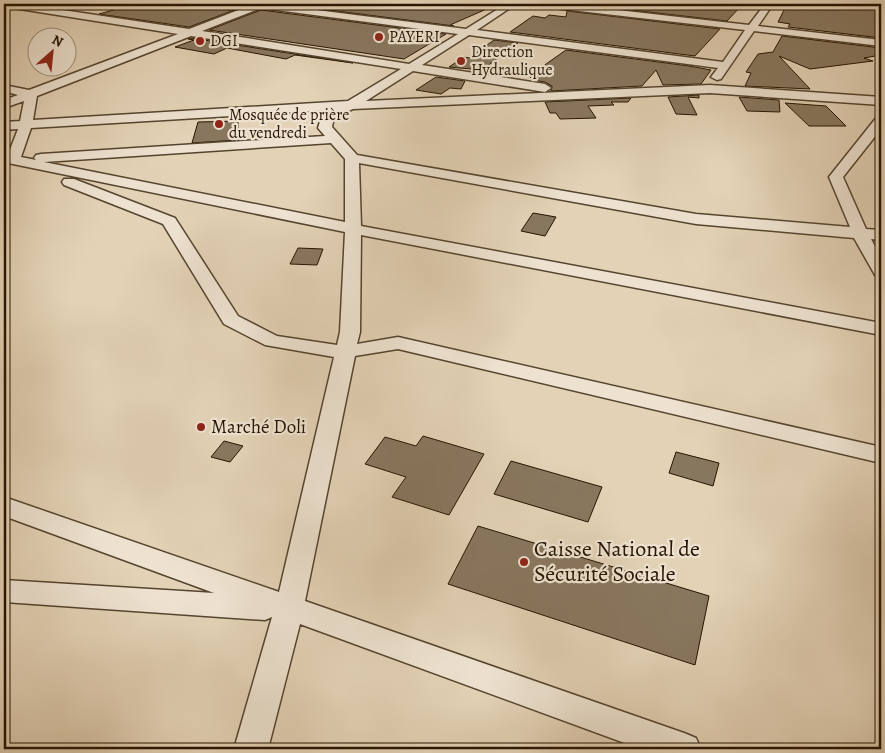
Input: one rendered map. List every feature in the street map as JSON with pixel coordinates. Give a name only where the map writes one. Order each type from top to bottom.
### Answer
[{"type":"street","points":[[7,4],[414,66],[587,95]]},
{"type":"street","points":[[4,104],[258,4],[724,65]]},
{"type":"street","points":[[512,4],[351,105],[328,115],[325,128],[352,158],[696,219],[881,235]]},
{"type":"street","points":[[544,4],[881,42]]},
{"type":"street","points":[[710,89],[724,65],[769,4]]},
{"type":"street","points":[[4,88],[31,94]]},
{"type":"street","points":[[4,126],[351,105],[710,89],[881,101]]},
{"type":"street","points":[[8,160],[26,124],[31,94]]},
{"type":"street","points":[[881,121],[836,177],[867,249],[881,271]]},
{"type":"street","points":[[8,160],[335,139]]},
{"type":"street","points":[[251,749],[289,609],[350,332],[353,229],[352,158]]},
{"type":"street","points":[[8,160],[353,229],[881,329]]},
{"type":"street","points":[[8,160],[169,220],[231,320],[272,341],[345,352],[398,343],[881,456]]},
{"type":"street","points":[[4,506],[684,749]]},
{"type":"street","points":[[4,591],[289,609]]},
{"type":"building","points":[[135,4],[164,6],[182,4],[230,10],[230,4],[245,6],[189,27],[99,14]]},
{"type":"building","points":[[282,4],[498,4],[450,25],[454,26]]},
{"type":"building","points":[[579,4],[718,4],[741,6],[727,21]]},
{"type":"building","points":[[787,4],[881,6],[881,38],[788,27],[790,24],[778,22]]},
{"type":"building","points":[[261,10],[446,34],[404,59],[209,30]]},
{"type":"building","points":[[567,11],[720,29],[695,56],[510,32],[533,16],[545,18],[549,15],[566,17]]},
{"type":"building","points":[[782,36],[881,48],[881,55],[864,58],[873,61],[810,69],[779,56],[810,89],[745,86],[751,73],[746,72],[758,54],[773,52]]},
{"type":"building","points":[[188,39],[353,63],[295,55],[286,59],[227,48],[214,54],[175,47],[194,40]]},
{"type":"building","points":[[494,40],[518,43],[482,70],[449,67],[464,57],[469,58]]},
{"type":"building","points":[[566,50],[711,70],[701,84],[663,85],[656,70],[642,86],[551,91],[552,86],[545,82],[533,80],[529,76]]},
{"type":"building","points":[[436,77],[465,81],[461,89],[450,88],[441,94],[416,90]]},
{"type":"building","points":[[699,95],[699,98],[688,97],[697,115],[676,114],[668,97]]},
{"type":"building","points":[[739,97],[779,100],[780,112],[747,111]]},
{"type":"building","points":[[631,98],[628,102],[611,102],[614,105],[588,106],[596,118],[560,119],[556,113],[550,113],[545,102]]},
{"type":"building","points":[[785,103],[826,106],[846,126],[809,126]]},
{"type":"building","points":[[238,121],[238,140],[192,143],[198,122]]},
{"type":"building","points":[[533,213],[556,217],[545,236],[521,231]]},
{"type":"building","points":[[298,248],[323,249],[317,265],[290,264]]},
{"type":"building","points":[[423,436],[484,454],[449,515],[392,497],[406,477],[365,464],[385,437],[416,446]]},
{"type":"building","points":[[224,441],[243,446],[230,462],[211,457]]},
{"type":"building","points":[[676,452],[719,463],[713,486],[669,473]]},
{"type":"building","points":[[511,461],[602,487],[588,522],[494,494]]},
{"type":"building","points":[[478,526],[709,596],[695,665],[448,584]]},
{"type":"place","name":"PAYERI","points":[[379,37]]},
{"type":"place","name":"DGI","points":[[200,41]]},
{"type":"place","name":"Direction Hydraulique","points":[[461,61]]},
{"type":"place","name":"Mosquée de prière du vendredi","points":[[219,124]]},
{"type":"place","name":"Marché Doli","points":[[201,427]]},
{"type":"place","name":"Caisse National de Sécurité Sociale","points":[[524,562]]}]
